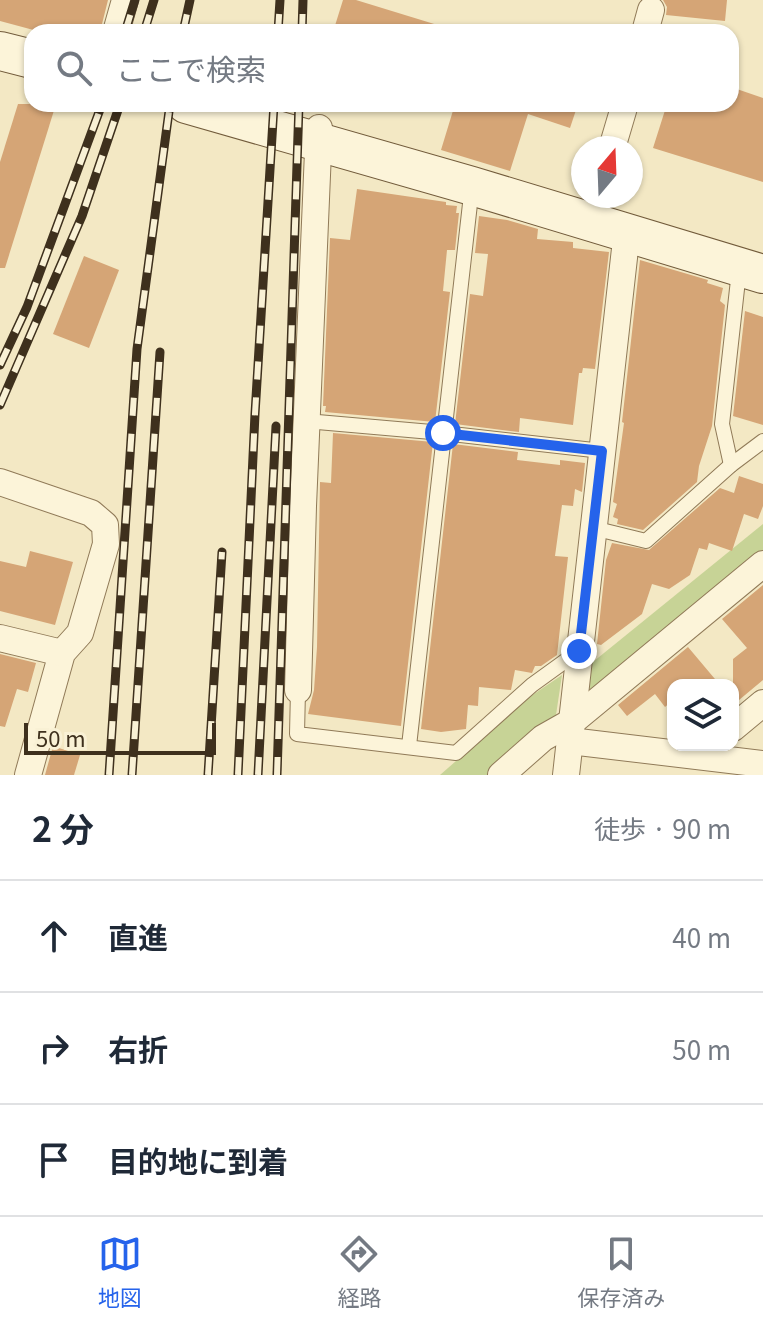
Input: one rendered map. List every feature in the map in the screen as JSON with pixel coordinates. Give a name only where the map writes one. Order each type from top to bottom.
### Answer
[{"type":"street","points":[[118,24],[125,0]]},
{"type":"street","points":[[0,51],[24,57]]},
{"type":"street","points":[[224,112],[318,132],[472,186],[571,204]]},
{"type":"street","points":[[616,136],[623,112]]},
{"type":"street","points":[[298,690],[318,132]]},
{"type":"street","points":[[592,208],[627,231],[751,270]]},
{"type":"street","points":[[566,775],[627,231]]},
{"type":"street","points":[[0,482],[91,513],[105,525],[106,544],[80,633],[62,653],[28,775]]},
{"type":"street","points":[[571,731],[763,564]]},
{"type":"street","points":[[0,638],[62,653]]},
{"type":"street","points":[[739,723],[763,703]]},
{"type":"street","points":[[501,775],[543,738],[571,731],[667,745]]},
{"type":"street","points":[[712,751],[763,764]]},
{"type":"lane","points":[[409,746],[472,186]]},
{"type":"lane","points":[[731,465],[722,424],[751,270]]},
{"type":"lane","points":[[306,421],[602,451]]},
{"type":"lane","points":[[593,528],[646,541],[731,465],[763,441]]},
{"type":"lane","points":[[298,690],[297,734],[456,753],[532,685],[579,651]]},
{"type":"green space","points":[[763,524],[763,557],[582,705],[588,666]]},
{"type":"green space","points":[[562,675],[556,715],[490,775],[440,775],[528,698]]},
{"type":"building","points":[[0,0],[108,0],[102,24],[24,24],[24,27],[0,21]]},
{"type":"building","points":[[343,0],[356,0],[434,24],[336,24]]},
{"type":"building","points":[[663,0],[727,0],[725,21],[666,15],[667,7]]},
{"type":"building","points":[[739,90],[763,98],[763,182],[653,148],[664,112],[739,112]]},
{"type":"building","points":[[18,104],[24,104],[24,112],[54,112],[5,268],[0,268],[0,162]]},
{"type":"building","points":[[453,112],[575,112],[570,128],[528,114],[510,171],[441,150]]},
{"type":"building","points":[[357,189],[457,206],[455,250],[447,250],[443,291],[450,292],[435,422],[325,412],[330,238],[350,240]]},
{"type":"building","points":[[479,216],[538,229],[537,239],[573,242],[573,248],[609,252],[595,369],[583,368],[579,373],[573,425],[520,418],[519,432],[455,424],[470,294],[483,296],[488,254],[475,253]]},
{"type":"building","points":[[84,256],[119,270],[89,348],[53,334]]},
{"type":"building","points":[[640,260],[708,280],[707,283],[723,288],[720,301],[725,305],[712,426],[697,482],[643,530],[617,524],[618,519],[613,517],[617,504],[613,502]]},
{"type":"building","points":[[745,311],[763,317],[763,425],[733,416]]},
{"type":"building","points":[[333,433],[433,442],[401,726],[308,714],[314,690],[317,647],[320,482],[331,483]]},
{"type":"building","points":[[453,444],[518,452],[517,460],[560,465],[560,460],[585,463],[582,492],[575,489],[573,506],[562,505],[555,556],[568,557],[557,655],[541,666],[535,666],[532,673],[515,670],[511,690],[479,687],[478,706],[468,705],[466,729],[441,732],[421,729]]},
{"type":"building","points":[[739,476],[763,484],[763,506],[758,519],[744,514],[732,551],[709,543],[707,550],[699,548],[690,575],[669,589],[652,584],[642,614],[601,645],[597,644],[606,560],[612,543],[649,550],[720,488],[734,493]]},
{"type":"building","points":[[30,551],[73,562],[55,625],[0,611],[0,561],[26,567]]},
{"type":"building","points":[[763,585],[763,680],[739,700],[739,679],[733,679],[733,659],[747,648],[722,619]]},
{"type":"building","points":[[688,647],[715,679],[667,679],[665,707],[655,694],[627,716],[618,705]]},
{"type":"building","points":[[0,654],[36,663],[28,692],[17,689],[5,727],[0,726]]},
{"type":"building","points":[[53,746],[80,755],[74,775],[45,775]]},
{"type":"railway","points":[[128,24],[135,0]]},
{"type":"railway","points":[[146,24],[154,0]]},
{"type":"railway","points":[[185,24],[190,0]]},
{"type":"railway","points":[[278,24],[280,0]]},
{"type":"railway","points":[[302,24],[303,0]]},
{"type":"railway","points":[[0,365],[27,307],[99,112]]},
{"type":"railway","points":[[0,405],[82,216],[117,112]]},
{"type":"railway","points":[[109,775],[137,349],[169,112]]},
{"type":"railway","points":[[238,775],[274,112]]},
{"type":"railway","points":[[277,775],[299,112]]},
{"type":"railway","points":[[132,775],[160,352]]},
{"type":"railway","points":[[258,775],[276,426]]},
{"type":"railway","points":[[208,775],[222,552]]},
{"type":"route","points":[[443,433],[602,451],[579,651]]}]
